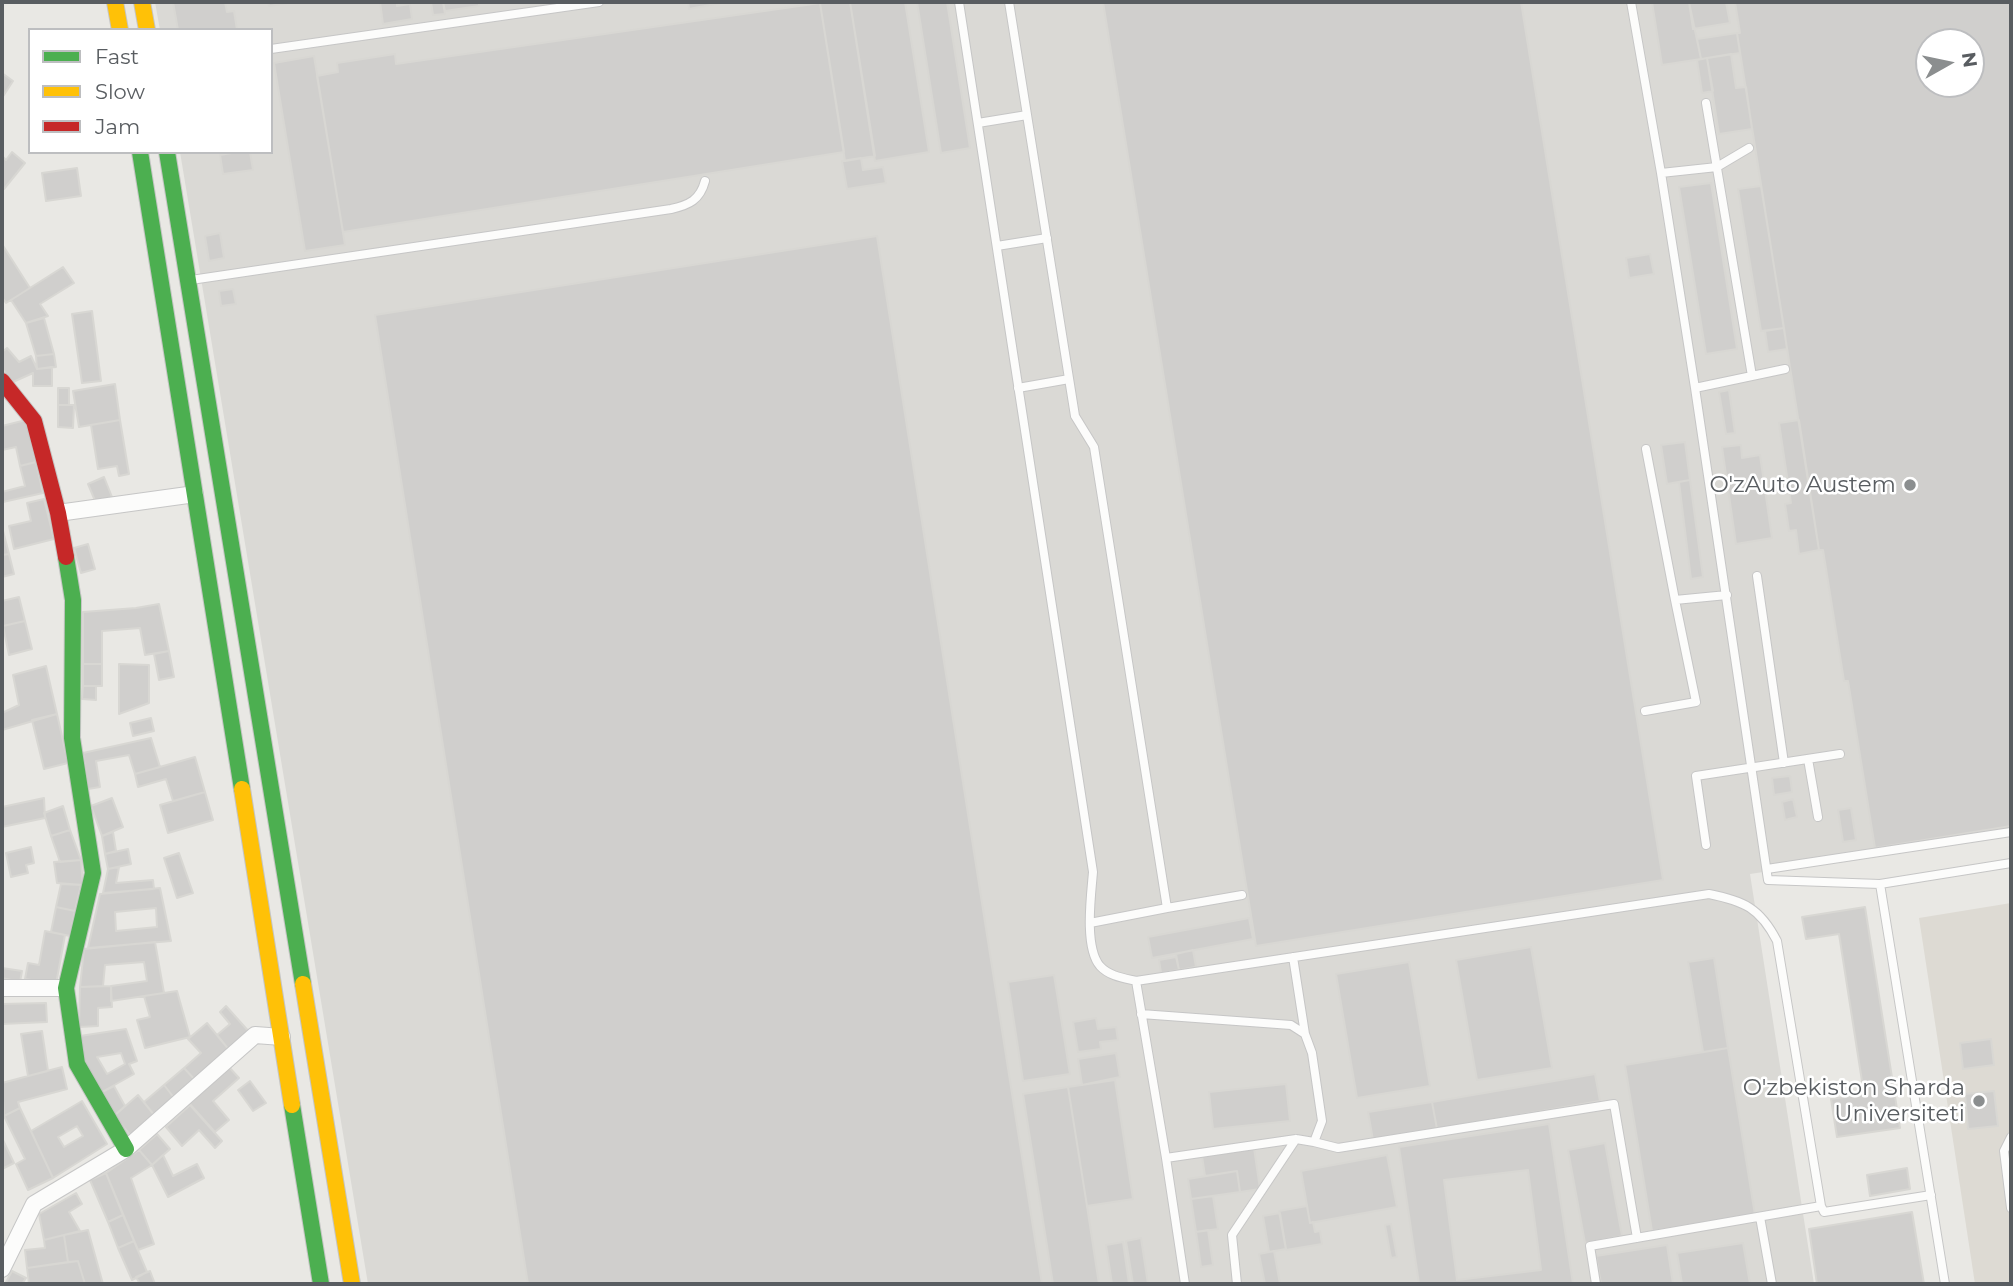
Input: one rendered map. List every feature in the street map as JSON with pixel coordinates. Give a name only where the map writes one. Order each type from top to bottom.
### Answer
[{"type":"main road","points":[[115,2],[120,28]]},
{"type":"main road","points":[[142,2],[147,28]]},
{"type":"main road","points":[[140,154],[321,1284]]},
{"type":"main road","points":[[167,154],[352,1284]]},
{"type":"main road","points":[[2,381],[34,421],[58,513],[73,600],[72,738],[93,873],[66,988],[77,1064],[126,1149]]},
{"type":"main road","points":[[286,1064],[316,1059]]},
{"type":"street","points":[[58,513],[195,494]]},
{"type":"street","points":[[2,988],[66,988]]},
{"type":"street","points":[[2,1269],[34,1204],[126,1149],[255,1035],[282,1037]]},
{"type":"lane","points":[[273,49],[598,2]]},
{"type":"lane","points":[[959,2],[1093,872],[1089,937],[1099,965],[1114,976],[1136,981],[1709,894],[1738,900],[1767,922],[1777,941],[1824,1212],[1931,1195]]},
{"type":"lane","points":[[1009,2],[1075,416],[1094,447],[1167,908]]},
{"type":"lane","points":[[1631,2],[1695,388],[1768,880],[1880,884],[2011,863]]},
{"type":"lane","points":[[1706,103],[1752,376]]},
{"type":"lane","points":[[978,124],[1027,115]]},
{"type":"lane","points":[[1661,173],[1717,167],[1749,148]]},
{"type":"lane","points":[[188,281],[671,209],[696,200],[703,192],[705,181]]},
{"type":"lane","points":[[997,246],[1047,238]]},
{"type":"lane","points":[[1695,388],[1785,369]]},
{"type":"lane","points":[[1018,388],[1069,379]]},
{"type":"lane","points":[[1645,711],[1696,702],[1646,449]]},
{"type":"lane","points":[[1757,576],[1784,763]]},
{"type":"lane","points":[[1675,600],[1727,595]]},
{"type":"lane","points":[[1706,845],[1696,776],[1840,754]]},
{"type":"lane","points":[[1808,759],[1818,817]]},
{"type":"lane","points":[[1767,870],[2011,832]]},
{"type":"lane","points":[[1880,884],[1945,1284]]},
{"type":"lane","points":[[1090,923],[1242,895]]},
{"type":"lane","points":[[1293,957],[1322,1121],[1314,1142]]},
{"type":"lane","points":[[1136,981],[1185,1284]]},
{"type":"lane","points":[[1142,1014],[1291,1025],[1305,1034]]},
{"type":"lane","points":[[1166,1158],[1296,1139],[1338,1148],[1614,1104],[1637,1238]]},
{"type":"lane","points":[[2011,1137],[2004,1151],[2011,1208]]},
{"type":"lane","points":[[1237,1284],[1232,1234],[1296,1139]]},
{"type":"lane","points":[[1596,1284],[1590,1246],[1821,1206]]},
{"type":"lane","points":[[1760,1217],[1772,1284]]},
{"type":"shaded area","points":[[155,2],[2011,2],[2011,835],[1750,874],[1814,1284],[368,1284],[180,154],[273,154],[273,28],[160,28]]},
{"type":"shaded area","name":"O'zbekiston Sharda Universiteti","points":[[2011,903],[2011,1284],[1975,1284],[1919,918]]},
{"type":"building","points":[[173,2],[225,2],[227,12],[234,11],[237,28],[178,28]]},
{"type":"building","points":[[268,2],[294,2],[269,6]]},
{"type":"building","points":[[380,2],[397,2],[397,6],[410,4],[412,19],[383,24]]},
{"type":"building","points":[[431,2],[443,2],[445,14],[433,15]]},
{"type":"building","points":[[443,2],[479,2],[479,6],[445,11]]},
{"type":"building","points":[[688,2],[726,2],[689,9]]},
{"type":"building","points":[[850,2],[905,2],[929,152],[875,161]]},
{"type":"building","points":[[850,2],[875,156],[845,161],[820,3]]},
{"type":"building","points":[[917,2],[947,2],[970,148],[941,153]]},
{"type":"building","points":[[1103,2],[1521,2],[1663,880],[1256,946]]},
{"type":"building","points":[[1652,2],[1689,2],[1701,59],[1662,65]]},
{"type":"building","points":[[1689,2],[1726,2],[1730,23],[1693,29]]},
{"type":"building","name":"O'zAuto Austem","points":[[1735,2],[2011,2],[2011,826],[1875,848],[1848,681],[1844,681],[1823,550],[1819,550],[1737,33],[1740,33]]},
{"type":"building","points":[[820,3],[844,152],[343,232],[317,76],[338,72],[337,63],[395,54],[396,64]]},
{"type":"building","points":[[1737,33],[1740,53],[1701,59],[1697,39]]},
{"type":"building","points":[[1731,54],[1736,88],[1746,87],[1752,129],[1719,134],[1707,58]]},
{"type":"building","points":[[314,56],[345,245],[305,251],[274,63]]},
{"type":"building","points":[[1707,58],[1713,91],[1702,93],[1697,60]]},
{"type":"building","points":[[2,73],[13,81],[2,98]]},
{"type":"building","points":[[12,152],[25,163],[4,189],[2,156],[6,160]]},
{"type":"building","points":[[250,154],[253,170],[223,174],[220,155]]},
{"type":"building","points":[[861,158],[863,170],[883,167],[886,183],[847,189],[842,161]]},
{"type":"building","points":[[77,168],[81,196],[46,201],[42,173]]},
{"type":"building","points":[[1711,183],[1737,349],[1706,354],[1679,187]]},
{"type":"building","points":[[1761,186],[1784,328],[1761,331],[1738,189]]},
{"type":"building","points":[[220,233],[224,258],[209,261],[205,236]]},
{"type":"building","points":[[877,236],[1042,1284],[528,1284],[375,315]]},
{"type":"building","points":[[2,244],[30,288],[6,303],[2,297]]},
{"type":"building","points":[[1650,254],[1654,274],[1629,278],[1626,258]]},
{"type":"building","points":[[63,267],[74,283],[40,304],[48,316],[26,323],[11,300]]},
{"type":"building","points":[[233,289],[236,304],[221,306],[219,291]]},
{"type":"building","points":[[92,311],[101,381],[82,383],[72,314]]},
{"type":"building","points":[[44,318],[54,354],[36,356],[26,323]]},
{"type":"building","points":[[1784,328],[1787,349],[1768,352],[1765,331]]},
{"type":"building","points":[[7,348],[19,362],[31,356],[37,369],[52,367],[52,386],[33,386],[33,373],[13,382],[2,369],[2,352]]},
{"type":"building","points":[[54,354],[56,367],[37,369],[36,356]]},
{"type":"building","points":[[115,384],[120,420],[79,427],[73,391]]},
{"type":"building","points":[[58,388],[69,388],[69,405],[58,405]]},
{"type":"building","points":[[1729,390],[1735,433],[1726,434],[1719,392]]},
{"type":"building","points":[[58,405],[74,405],[73,428],[58,427]]},
{"type":"building","points":[[26,420],[36,462],[20,466],[16,447],[2,450],[2,426]]},
{"type":"building","points":[[120,420],[129,474],[119,476],[117,466],[98,469],[91,425]]},
{"type":"building","points":[[1799,420],[1819,550],[1799,554],[1796,530],[1789,531],[1785,504],[1791,503],[1779,423]]},
{"type":"building","points":[[1685,442],[1690,480],[1667,484],[1661,445]]},
{"type":"building","points":[[1741,445],[1742,458],[1760,455],[1772,538],[1736,544],[1722,447]]},
{"type":"building","points":[[36,462],[43,493],[3,502],[2,492],[25,486],[20,466]]},
{"type":"building","points":[[104,477],[112,497],[96,503],[88,484]]},
{"type":"building","points":[[1690,480],[1703,577],[1691,579],[1679,482]]},
{"type":"building","points":[[44,499],[54,539],[14,549],[9,526],[31,521],[27,503]]},
{"type":"building","points":[[2,527],[9,554],[2,555]]},
{"type":"building","points":[[88,544],[95,569],[81,573],[74,548]]},
{"type":"building","points":[[9,554],[14,574],[2,577],[2,555]]},
{"type":"building","points":[[19,597],[25,621],[3,626],[2,601]]},
{"type":"building","points":[[159,604],[169,651],[145,655],[140,628],[102,631],[102,664],[83,664],[83,612]]},
{"type":"building","points":[[25,621],[32,649],[9,655],[3,626]]},
{"type":"building","points":[[169,651],[174,677],[159,680],[154,654]]},
{"type":"building","points":[[83,664],[102,664],[102,686],[83,686]]},
{"type":"building","points":[[119,664],[149,665],[149,703],[119,714]]},
{"type":"building","points":[[46,666],[57,714],[2,730],[2,713],[19,705],[13,675]]},
{"type":"building","points":[[83,686],[96,686],[96,700],[82,699]]},
{"type":"building","points":[[57,714],[68,763],[44,769],[32,720]]},
{"type":"building","points":[[151,718],[154,731],[133,736],[130,723]]},
{"type":"building","points":[[151,738],[160,767],[135,774],[129,755],[96,761],[100,787],[88,789],[83,753]]},
{"type":"building","points":[[195,757],[205,792],[173,801],[166,779],[138,787],[135,774]]},
{"type":"building","points":[[1790,776],[1792,792],[1774,795],[1772,778]]},
{"type":"building","points":[[205,792],[213,820],[168,833],[160,805]]},
{"type":"building","points":[[44,798],[45,818],[2,827],[2,807]]},
{"type":"building","points":[[112,798],[123,827],[102,836],[91,806]]},
{"type":"building","points":[[1793,799],[1797,817],[1785,820],[1782,802]]},
{"type":"building","points":[[63,806],[70,830],[51,836],[44,813]]},
{"type":"building","points":[[1851,808],[1856,840],[1843,842],[1838,810]]},
{"type":"building","points":[[70,830],[81,860],[60,862],[51,836]]},
{"type":"building","points":[[113,832],[116,851],[105,854],[102,836]]},
{"type":"building","points":[[31,847],[34,863],[26,865],[28,873],[11,877],[6,853]]},
{"type":"building","points":[[128,849],[131,864],[108,869],[105,854]]},
{"type":"building","points":[[179,853],[193,893],[177,898],[164,858]]},
{"type":"building","points":[[81,860],[83,885],[57,883],[54,862]]},
{"type":"building","points":[[119,867],[116,883],[153,880],[154,889],[103,893],[108,869]]},
{"type":"building","points":[[61,884],[81,885],[75,911],[56,907]]},
{"type":"building","points":[[160,888],[171,941],[88,948],[100,894]],"holes":[[[156,908],[157,927],[116,931],[115,912]]]},
{"type":"building","points":[[56,907],[75,911],[70,936],[51,932]]},
{"type":"building","points":[[1865,907],[1900,1128],[1837,1137],[1831,1099],[1864,1094],[1839,934],[1806,939],[1802,917]]},
{"type":"building","points":[[1249,918],[1253,939],[1152,958],[1148,937]]},
{"type":"building","points":[[45,931],[65,935],[56,984],[25,979],[28,963],[39,965]]},
{"type":"building","points":[[155,942],[164,993],[111,1001],[111,986],[147,981],[144,962],[105,965],[103,986],[80,987],[84,949]]},
{"type":"building","points":[[1531,947],[1552,1068],[1477,1080],[1456,960]]},
{"type":"building","points":[[1193,950],[1196,967],[1179,970],[1176,954]]},
{"type":"building","points":[[1176,957],[1179,970],[1161,973],[1159,960]]},
{"type":"building","points":[[1714,958],[1728,1048],[1703,1052],[1688,962]]},
{"type":"building","points":[[1409,962],[1430,1086],[1357,1098],[1336,974]]},
{"type":"building","points":[[2,968],[22,971],[20,982],[2,978]]},
{"type":"building","points":[[1054,975],[1070,1074],[1023,1081],[1008,982]]},
{"type":"building","points":[[111,986],[112,1007],[98,1008],[98,1026],[79,1027],[80,987]]},
{"type":"building","points":[[177,991],[190,1037],[145,1048],[137,1020],[150,1017],[144,996]]},
{"type":"building","points":[[46,1003],[47,1022],[2,1024],[2,1004]]},
{"type":"building","points":[[226,1006],[251,1034],[230,1051],[217,1035],[230,1024],[220,1012]]},
{"type":"building","points":[[1096,1018],[1098,1029],[1116,1027],[1118,1040],[1100,1042],[1101,1049],[1078,1052],[1073,1022]]},
{"type":"building","points":[[207,1023],[230,1051],[196,1081],[184,1068],[201,1053],[188,1039]]},
{"type":"building","points":[[126,1029],[137,1061],[129,1064],[134,1074],[102,1092],[83,1059],[80,1036]],"holes":[[[121,1053],[125,1064],[107,1074],[97,1057]]]},
{"type":"building","points":[[42,1031],[48,1071],[28,1076],[21,1034]]},
{"type":"building","points":[[1991,1039],[1994,1065],[1963,1069],[1960,1043]]},
{"type":"building","points":[[1728,1048],[1755,1215],[1652,1231],[1625,1065]]},
{"type":"building","points":[[1116,1053],[1120,1077],[1082,1085],[1078,1059]]},
{"type":"building","points":[[228,1066],[239,1078],[213,1101],[229,1120],[215,1132],[188,1102]]},
{"type":"building","points":[[62,1067],[67,1089],[18,1102],[20,1108],[4,1116],[2,1083]]},
{"type":"building","points":[[184,1068],[196,1081],[175,1099],[164,1085]]},
{"type":"building","points":[[1595,1074],[1600,1101],[1437,1129],[1432,1102]]},
{"type":"building","points":[[1115,1080],[1133,1199],[1087,1206],[1068,1087]]},
{"type":"building","points":[[250,1081],[266,1103],[253,1111],[238,1090]]},
{"type":"building","points":[[1286,1084],[1290,1121],[1213,1129],[1209,1092]]},
{"type":"building","points":[[164,1085],[175,1099],[155,1116],[144,1102]]},
{"type":"building","points":[[114,1086],[125,1106],[114,1116],[102,1092]]},
{"type":"building","points":[[1068,1087],[1099,1284],[1053,1284],[1023,1094]]},
{"type":"building","points":[[1994,1091],[1998,1126],[1968,1129],[1965,1094]]},
{"type":"building","points":[[138,1095],[155,1116],[131,1136],[114,1116]]},
{"type":"building","points":[[82,1101],[107,1144],[53,1178],[31,1131]],"holes":[[[77,1126],[83,1136],[64,1147],[58,1137]]]},
{"type":"building","points":[[1432,1102],[1437,1129],[1373,1140],[1368,1112]]},
{"type":"building","points":[[190,1105],[222,1141],[215,1148],[199,1130],[182,1146],[166,1127]]},
{"type":"building","points":[[20,1108],[53,1178],[28,1190],[16,1164],[25,1159],[4,1116]]},
{"type":"building","points":[[1549,1124],[1573,1284],[1419,1284],[1399,1147]],"holes":[[[1528,1170],[1541,1270],[1457,1280],[1444,1180]]]},
{"type":"building","points":[[157,1134],[170,1149],[152,1165],[139,1150]]},
{"type":"building","points":[[2,1138],[14,1163],[2,1169]]},
{"type":"building","points":[[1605,1143],[1622,1236],[1585,1243],[1568,1150]]},
{"type":"building","points":[[1254,1148],[1260,1189],[1240,1192],[1237,1171],[1205,1176],[1202,1156]]},
{"type":"building","points":[[139,1150],[152,1165],[131,1178],[154,1244],[138,1250],[106,1173]]},
{"type":"building","points":[[163,1155],[173,1176],[197,1164],[204,1178],[168,1197],[152,1165]]},
{"type":"building","points":[[1387,1155],[1397,1207],[1310,1223],[1301,1171]]},
{"type":"building","points":[[1907,1168],[1910,1189],[1870,1196],[1867,1175]]},
{"type":"building","points":[[1237,1171],[1240,1192],[1191,1199],[1188,1179]]},
{"type":"building","points":[[106,1173],[123,1215],[108,1222],[90,1180]]},
{"type":"building","points":[[76,1193],[82,1204],[69,1212],[80,1231],[44,1240],[39,1214]]},
{"type":"building","points":[[1213,1196],[1218,1229],[1196,1232],[1191,1199]]},
{"type":"building","points":[[1307,1206],[1310,1223],[1313,1222],[1315,1232],[1320,1231],[1322,1244],[1286,1250],[1279,1211]]},
{"type":"building","points":[[1912,1212],[1924,1284],[1817,1284],[1809,1229]]},
{"type":"building","points":[[1280,1213],[1286,1249],[1269,1252],[1263,1216]]},
{"type":"building","points":[[123,1215],[134,1241],[118,1248],[108,1222]]},
{"type":"building","points":[[1391,1224],[1397,1257],[1391,1258],[1385,1225]]},
{"type":"building","points":[[88,1230],[103,1284],[85,1284],[78,1261],[68,1262],[64,1235]]},
{"type":"building","points":[[1208,1230],[1213,1265],[1201,1267],[1196,1232]]},
{"type":"building","points":[[64,1235],[68,1262],[27,1268],[25,1250],[45,1248],[44,1240]]},
{"type":"building","points":[[1141,1238],[1148,1284],[1133,1284],[1126,1241]]},
{"type":"building","points":[[134,1241],[147,1272],[132,1280],[118,1248]]},
{"type":"building","points":[[1123,1242],[1129,1284],[1112,1284],[1106,1245]]},
{"type":"building","points":[[1743,1243],[1750,1284],[1682,1284],[1677,1253]]},
{"type":"building","points":[[1667,1245],[1673,1284],[1601,1284],[1596,1256]]},
{"type":"building","points":[[1274,1251],[1280,1284],[1265,1284],[1259,1254]]},
{"type":"building","points":[[78,1261],[85,1284],[29,1284],[27,1268]]},
{"type":"building","points":[[12,1271],[26,1278],[22,1284],[5,1284]]},
{"type":"building","points":[[150,1271],[155,1284],[140,1284],[136,1277]]},
{"type":"traffic: fast","points":[[140,154],[242,789]]},
{"type":"traffic: fast","points":[[167,154],[303,984]]},
{"type":"traffic: fast","points":[[66,557],[73,600],[72,738],[93,873],[66,988],[77,1064],[126,1149]]},
{"type":"traffic: fast","points":[[292,1105],[321,1284]]},
{"type":"traffic: slow","points":[[115,2],[120,28]]},
{"type":"traffic: slow","points":[[142,2],[147,28]]},
{"type":"traffic: slow","points":[[242,789],[292,1105]]},
{"type":"traffic: slow","points":[[303,984],[352,1284]]},
{"type":"traffic: jam","points":[[2,381],[34,421],[58,513],[66,557]]},
{"type":"place","name":"O'zAuto Austem","points":[[1910,485]]},
{"type":"place","name":"O'zbekiston Sharda Universiteti","points":[[1979,1101]]}]
